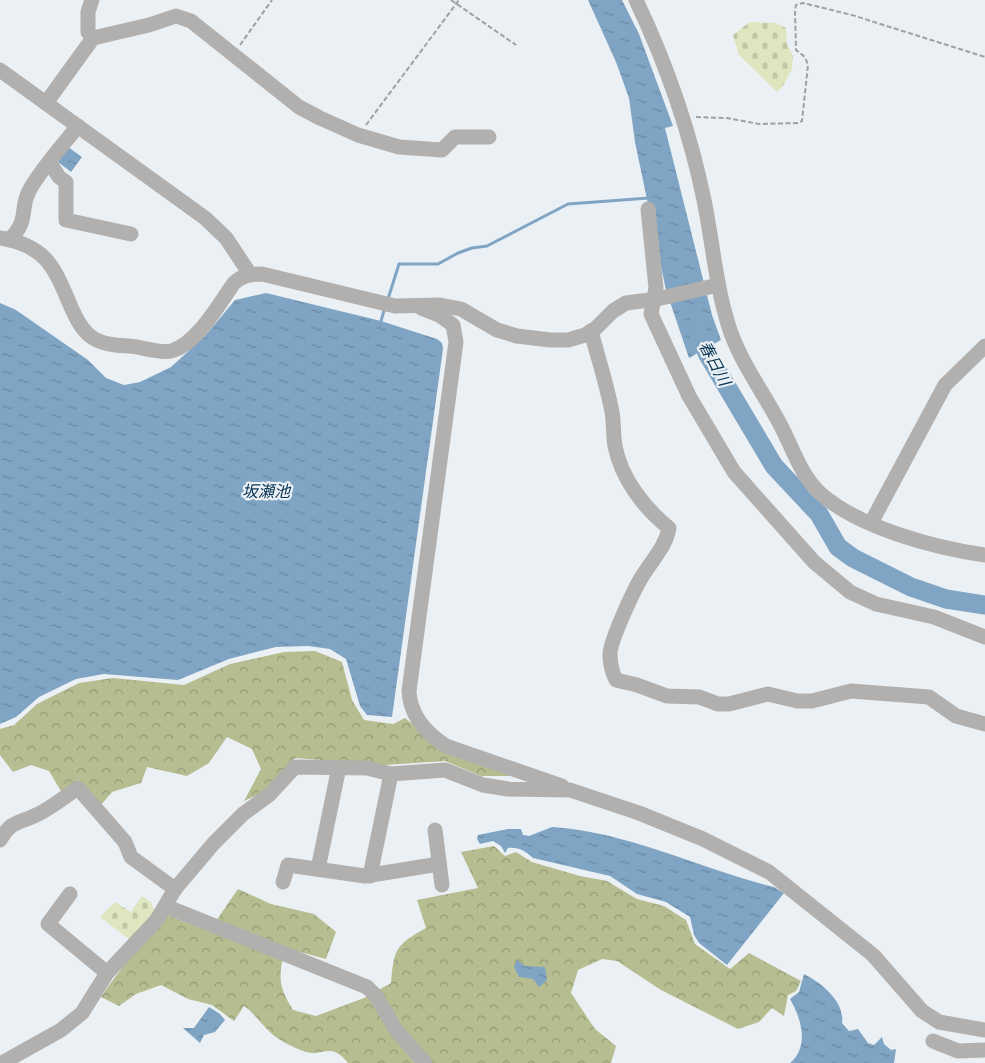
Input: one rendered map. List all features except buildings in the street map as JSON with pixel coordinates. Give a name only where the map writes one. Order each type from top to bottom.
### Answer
[{"type":"street","points":[[92,0],[88,12],[88,32],[93,38]]},
{"type":"street","points":[[636,0],[682,120],[704,200],[716,285],[723,306],[739,350],[769,403],[809,482],[835,505],[871,523],[921,543],[985,556]]},
{"type":"street","points":[[46,103],[93,38],[149,25],[176,16],[190,22],[234,54],[299,107],[358,135],[399,147],[442,150],[455,137],[489,137]]},
{"type":"street","points":[[0,70],[205,218],[226,238],[250,274]]},
{"type":"street","points":[[4,239],[18,231],[23,220],[28,192],[78,126]]},
{"type":"street","points":[[50,163],[59,177],[66,182],[66,220],[131,234]]},
{"type":"street","points":[[648,209],[656,288],[652,314],[669,356],[689,396],[734,472],[814,562],[850,592],[876,604],[934,617],[985,637]]},
{"type":"street","points":[[4,239],[35,250],[48,260],[57,274],[81,326],[92,338],[102,343],[169,352],[184,346],[202,328],[234,284],[242,276],[250,274],[262,274],[390,305],[440,305],[461,309],[497,330],[517,336],[550,340],[568,340],[591,331],[613,311],[626,303],[655,300],[716,285]]},
{"type":"street","points":[[415,306],[439,315],[452,325],[456,342],[409,691],[412,707],[418,720],[430,735],[446,746],[639,813],[703,839],[769,872],[873,955],[922,1011],[939,1022],[985,1030]]},
{"type":"street","points":[[591,331],[612,412],[615,447],[623,471],[650,510],[669,528],[663,545],[638,582],[614,635],[609,652],[616,680],[637,685],[666,696],[699,697],[718,704],[729,704],[768,694],[797,701],[824,699],[836,694],[851,692],[929,697],[956,716],[985,724]]},
{"type":"street","points":[[871,523],[945,385],[985,346]]},
{"type":"street","points":[[9,1059],[61,1030],[82,1013],[107,973],[156,921],[175,889],[213,844],[243,814],[269,795],[295,767],[367,768],[391,774],[445,770],[483,785],[508,789],[570,790]]},
{"type":"street","points":[[318,869],[339,767]]},
{"type":"street","points":[[370,876],[391,774]]},
{"type":"street","points":[[0,840],[7,828],[18,821],[34,816],[78,788],[125,842],[130,857],[175,889]]},
{"type":"street","points":[[435,830],[442,885]]},
{"type":"street","points":[[283,882],[288,864],[370,876],[439,864]]},
{"type":"street","points":[[70,894],[48,924],[107,973]]},
{"type":"street","points":[[165,906],[367,987],[376,996],[396,1030],[425,1063]]},
{"type":"street","points":[[933,1040],[958,1050],[985,1050]]},
{"type":"path","points":[[234,54],[272,0]]},
{"type":"path","points":[[452,0],[516,45]]},
{"type":"path","points":[[358,135],[458,0]]},
{"type":"path","points":[[682,120],[700,116],[759,124],[802,121],[808,65],[805,57],[796,50],[795,10],[796,5],[803,3],[879,23],[985,57]]},
{"type":"green space","points":[[750,22],[775,23],[786,28],[787,44],[793,56],[792,69],[783,86],[777,92],[739,55],[733,35]]},
{"type":"green space","points":[[315,651],[342,662],[352,700],[364,720],[393,724],[405,718],[442,748],[516,776],[481,776],[445,761],[385,765],[295,758],[262,793],[244,801],[261,769],[252,749],[227,737],[209,763],[187,776],[147,767],[141,783],[112,792],[100,806],[79,780],[61,791],[49,771],[31,765],[13,772],[0,755],[0,729],[14,725],[37,704],[79,683],[113,678],[184,685],[230,664],[284,652]]},
{"type":"green space","points":[[494,846],[505,856],[516,852],[532,862],[580,876],[607,881],[637,899],[664,906],[686,920],[695,944],[730,969],[749,953],[801,981],[796,991],[788,995],[784,1016],[772,1008],[759,1022],[738,1029],[661,990],[617,961],[602,959],[578,970],[571,993],[595,1029],[616,1046],[611,1063],[348,1063],[342,1056],[332,1051],[312,1053],[287,1044],[271,1033],[244,1006],[234,1021],[212,1005],[188,999],[161,985],[136,994],[119,1006],[101,997],[116,975],[145,941],[160,927],[167,915],[209,931],[238,889],[271,904],[314,914],[336,932],[326,959],[285,948],[281,966],[281,980],[284,993],[293,1010],[316,1016],[364,998],[391,983],[395,955],[398,949],[408,939],[426,928],[417,900],[478,888],[461,852]]},
{"type":"green space","points":[[142,896],[151,902],[156,915],[130,940],[100,917],[115,902],[131,912]]},
{"type":"water","points":[[588,0],[622,0],[639,34],[673,126],[665,128],[712,315],[721,340],[689,358],[666,290],[635,142],[629,98],[616,62]]},
{"type":"water","points":[[68,147],[82,157],[71,172],[58,162]]},
{"type":"water","name":"坂瀬池","points":[[266,293],[381,321],[437,339],[442,343],[443,349],[392,717],[367,715],[360,706],[346,659],[330,649],[308,646],[276,647],[229,659],[178,680],[104,674],[76,679],[39,697],[16,717],[0,724],[0,303],[16,310],[88,360],[106,378],[124,385],[140,382],[171,367],[205,336],[235,300]]},
{"type":"water","points":[[552,827],[581,830],[637,843],[774,887],[784,893],[727,965],[699,943],[694,935],[690,917],[666,902],[637,894],[610,876],[533,858],[524,851],[515,848],[508,848],[505,853],[501,846],[493,841],[480,844],[477,839],[478,835],[508,829],[521,829],[523,835],[529,836]]},
{"type":"water","points":[[517,960],[525,966],[545,967],[547,980],[539,987],[533,979],[519,977],[514,967]]},
{"type":"water","points":[[804,974],[818,982],[831,994],[840,1008],[842,1023],[849,1031],[858,1029],[868,1043],[874,1045],[882,1037],[884,1044],[891,1050],[896,1049],[894,1063],[790,1063],[800,1048],[802,1032],[790,999],[799,992]]},
{"type":"water","points":[[209,1007],[220,1014],[225,1020],[215,1032],[204,1035],[200,1043],[183,1028],[194,1028]]},
{"type":"waterway","points":[[388,299],[399,264],[438,264],[458,253],[472,248],[487,246],[568,204],[649,198]]},
{"type":"waterway","points":[[381,321],[385,307]]},
{"type":"waterway","name":"春日川","points":[[696,327],[708,355],[774,466],[819,514],[838,547],[853,558],[911,587],[946,599],[985,605]]}]
